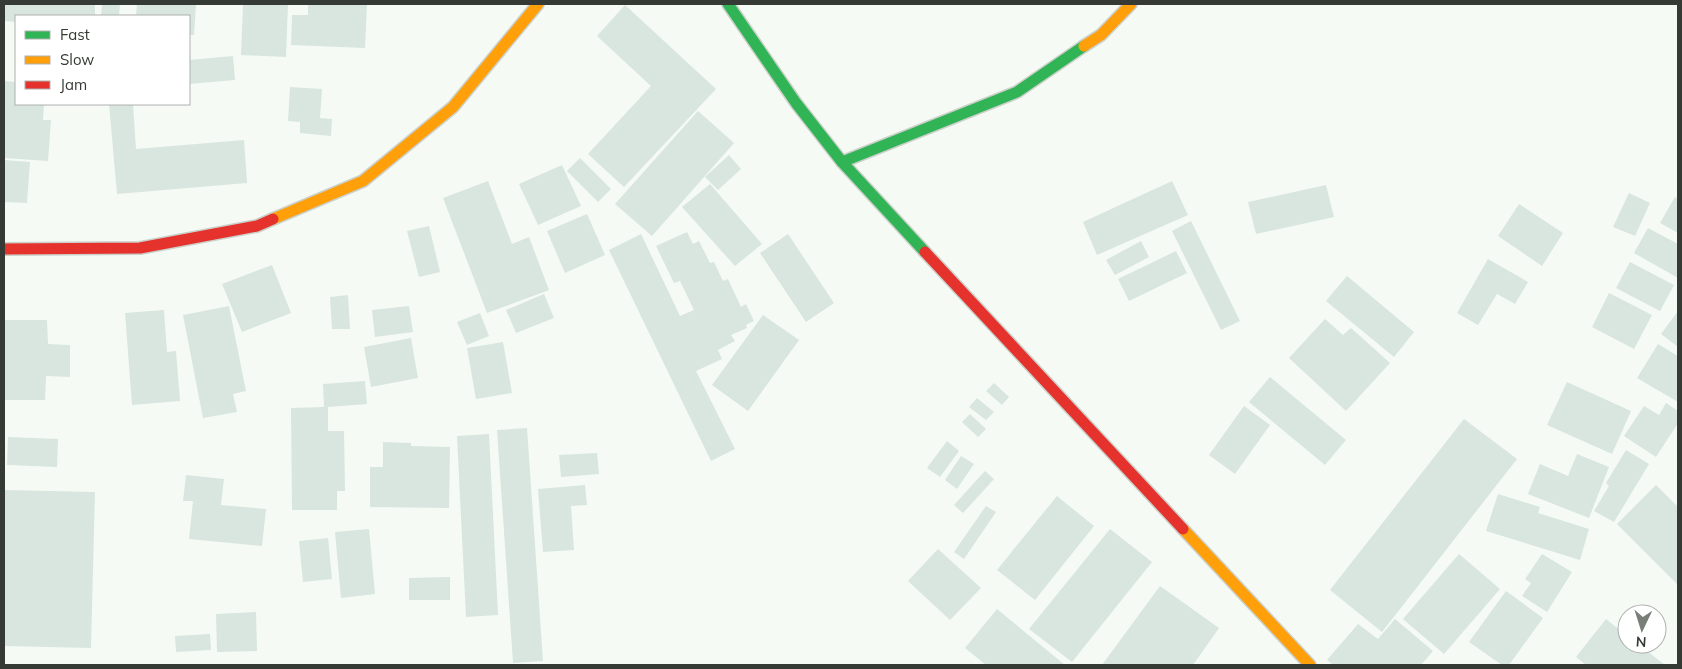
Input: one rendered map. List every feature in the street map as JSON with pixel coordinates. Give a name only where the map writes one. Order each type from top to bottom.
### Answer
[{"type":"street","points":[[4,250],[140,248],[237,230],[257,226],[363,181],[453,107],[538,4]]},
{"type":"street","points":[[728,4],[796,103],[842,162],[1310,665]]},
{"type":"street","points":[[842,162],[1017,92],[1101,35],[1130,4]]},
{"type":"building","points":[[4,4],[95,4],[95,15],[15,15],[15,22],[4,21]]},
{"type":"building","points":[[102,4],[120,4],[119,15],[101,15]]},
{"type":"building","points":[[137,4],[196,4],[194,35],[190,35],[190,15],[136,15]]},
{"type":"building","points":[[243,4],[288,4],[286,57],[241,55]]},
{"type":"building","points":[[308,4],[367,4],[365,48],[291,45],[292,15],[308,15]]},
{"type":"building","points":[[625,5],[716,89],[624,187],[588,154],[651,86],[597,36]]},
{"type":"building","points":[[233,56],[235,80],[190,84],[190,60]]},
{"type":"building","points":[[4,81],[15,82],[15,105],[44,105],[43,120],[51,120],[48,161],[4,158]]},
{"type":"building","points":[[290,87],[322,89],[320,118],[332,119],[331,136],[300,133],[300,122],[288,121]]},
{"type":"building","points":[[109,105],[133,105],[136,149],[244,140],[247,183],[117,194]]},
{"type":"building","points":[[698,111],[734,143],[652,236],[615,204]]},
{"type":"building","points":[[729,155],[741,169],[718,190],[705,177]]},
{"type":"building","points":[[580,158],[611,189],[598,202],[567,171]]},
{"type":"building","points":[[4,160],[30,162],[27,203],[4,202]]},
{"type":"building","points":[[562,165],[581,206],[538,225],[519,184]]},
{"type":"building","points":[[488,181],[512,244],[529,237],[549,290],[487,313],[443,198]]},
{"type":"building","points":[[1172,181],[1188,215],[1097,255],[1083,222]]},
{"type":"building","points":[[710,184],[762,244],[735,266],[682,207]]},
{"type":"building","points":[[1326,185],[1334,217],[1256,234],[1248,202]]},
{"type":"building","points":[[1629,193],[1650,203],[1635,236],[1613,227]]},
{"type":"building","points":[[1675,197],[1678,199],[1678,233],[1660,223]]},
{"type":"building","points":[[1519,204],[1563,233],[1542,266],[1498,236]]},
{"type":"building","points":[[587,214],[605,255],[565,273],[547,231]]},
{"type":"building","points":[[1191,221],[1240,321],[1221,330],[1172,231]]},
{"type":"building","points":[[429,226],[440,272],[419,277],[407,231]]},
{"type":"building","points":[[1648,228],[1678,244],[1678,278],[1634,253]]},
{"type":"building","points":[[687,232],[693,244],[699,241],[710,263],[714,262],[723,281],[728,279],[741,307],[746,304],[754,321],[746,325],[747,328],[731,335],[735,341],[718,350],[722,359],[696,371],[735,449],[711,461],[609,250],[641,234],[680,316],[694,310],[680,281],[674,283],[656,246]]},
{"type":"building","points":[[788,234],[834,303],[806,322],[760,253]]},
{"type":"building","points":[[1141,241],[1149,257],[1115,275],[1106,260]]},
{"type":"building","points":[[1176,251],[1187,273],[1129,301],[1118,279]]},
{"type":"building","points":[[1488,259],[1528,282],[1515,304],[1497,294],[1478,325],[1457,313]]},
{"type":"building","points":[[1630,262],[1674,285],[1660,311],[1616,288]]},
{"type":"building","points":[[272,265],[291,313],[242,332],[222,284]]},
{"type":"building","points":[[1347,276],[1414,332],[1394,357],[1326,301]]},
{"type":"building","points":[[1609,293],[1652,315],[1634,349],[1592,327]]},
{"type":"building","points":[[544,294],[554,318],[516,333],[506,310]]},
{"type":"building","points":[[348,295],[350,329],[332,329],[330,297]]},
{"type":"building","points":[[229,306],[246,391],[233,394],[237,412],[203,418],[183,315]]},
{"type":"building","points":[[409,306],[413,332],[375,337],[372,310]]},
{"type":"building","points":[[164,310],[167,352],[176,351],[180,401],[132,405],[125,313]]},
{"type":"building","points":[[1678,311],[1678,347],[1661,334]]},
{"type":"building","points":[[480,313],[489,336],[467,345],[457,322]]},
{"type":"building","points":[[763,315],[799,340],[748,411],[712,385]]},
{"type":"building","points":[[1325,319],[1343,335],[1351,328],[1390,363],[1346,411],[1289,358]]},
{"type":"building","points":[[4,320],[47,320],[48,344],[70,345],[70,377],[46,376],[45,400],[4,400]]},
{"type":"building","points":[[411,338],[418,378],[371,387],[364,347]]},
{"type":"building","points":[[503,342],[512,393],[476,399],[467,348]]},
{"type":"building","points":[[1658,344],[1678,356],[1678,402],[1637,378]]},
{"type":"building","points":[[1270,377],[1346,440],[1325,465],[1249,402]]},
{"type":"building","points":[[365,381],[367,404],[328,407],[328,431],[344,431],[345,491],[337,491],[337,510],[292,510],[291,408],[324,407],[323,384]]},
{"type":"building","points":[[1567,382],[1631,411],[1612,454],[1547,425]]},
{"type":"building","points":[[994,383],[1009,397],[1002,405],[986,391]]},
{"type":"building","points":[[977,398],[994,412],[986,420],[969,407]]},
{"type":"building","points":[[1666,403],[1678,411],[1678,423],[1656,457],[1624,436],[1644,406],[1659,415]]},
{"type":"building","points":[[1244,406],[1270,425],[1235,474],[1209,455]]},
{"type":"building","points":[[970,414],[986,429],[978,437],[962,422]]},
{"type":"building","points":[[1464,419],[1517,459],[1382,632],[1330,590]]},
{"type":"building","points":[[527,428],[543,661],[513,663],[497,430]]},
{"type":"building","points":[[489,434],[498,615],[466,617],[457,436]]},
{"type":"building","points":[[8,437],[58,439],[57,467],[7,465]]},
{"type":"building","points":[[947,441],[959,451],[940,477],[927,468]]},
{"type":"building","points":[[383,442],[411,443],[411,446],[450,447],[449,508],[370,507],[370,467],[383,467]]},
{"type":"building","points":[[1626,450],[1649,464],[1614,522],[1594,511],[1609,486],[1606,483]]},
{"type":"building","points":[[597,453],[599,474],[561,477],[559,455]]},
{"type":"building","points":[[1577,454],[1609,467],[1589,518],[1528,494],[1540,464],[1568,476]]},
{"type":"building","points":[[961,456],[974,464],[957,489],[945,480]]},
{"type":"building","points":[[985,471],[994,479],[963,513],[954,505]]},
{"type":"building","points":[[186,475],[224,479],[221,505],[266,509],[262,546],[189,539],[193,501],[183,501]]},
{"type":"building","points":[[585,485],[587,505],[571,506],[574,550],[543,552],[538,489]]},
{"type":"building","points":[[1656,485],[1678,507],[1678,585],[1617,524]]},
{"type":"building","points":[[4,490],[95,492],[91,648],[4,646]]},
{"type":"building","points":[[1498,494],[1540,507],[1538,513],[1589,529],[1580,560],[1486,531]]},
{"type":"building","points":[[1057,496],[1094,526],[1035,600],[997,570]]},
{"type":"building","points":[[986,506],[996,512],[964,559],[954,552]]},
{"type":"building","points":[[369,529],[375,594],[341,598],[335,532]]},
{"type":"building","points":[[1110,529],[1152,562],[1072,662],[1029,629]]},
{"type":"building","points":[[328,538],[332,579],[303,582],[299,541]]},
{"type":"building","points":[[938,549],[981,588],[950,620],[908,581]]},
{"type":"building","points":[[1459,554],[1500,589],[1444,654],[1403,619]]},
{"type":"building","points":[[1542,554],[1572,572],[1547,612],[1522,596],[1531,583],[1525,579]]},
{"type":"building","points":[[450,577],[450,600],[409,600],[409,578]]},
{"type":"building","points":[[1160,586],[1219,628],[1193,665],[1102,665]]},
{"type":"building","points":[[1506,591],[1543,618],[1509,665],[1502,665],[1469,642]]},
{"type":"building","points":[[997,609],[1065,665],[986,665],[965,648]]},
{"type":"building","points":[[256,612],[257,651],[217,652],[216,614]]},
{"type":"building","points":[[1395,619],[1433,651],[1421,665],[1333,665],[1327,660],[1358,624],[1378,639]]},
{"type":"building","points":[[1606,619],[1617,628],[1617,654],[1651,654],[1665,665],[1586,665],[1576,657]]},
{"type":"building","points":[[210,634],[211,650],[176,652],[175,636]]},
{"type":"traffic: fast","points":[[728,4],[796,103],[842,162],[925,252]]},
{"type":"traffic: fast","points":[[842,162],[1017,92],[1084,46]]},
{"type":"traffic: slow","points":[[273,219],[363,181],[453,107],[538,4]]},
{"type":"traffic: slow","points":[[1084,46],[1101,35],[1131,4]]},
{"type":"traffic: slow","points":[[1183,529],[1310,665]]},
{"type":"traffic: jam","points":[[4,249],[140,248],[257,226],[273,219]]},
{"type":"traffic: jam","points":[[925,252],[1183,529]]}]
